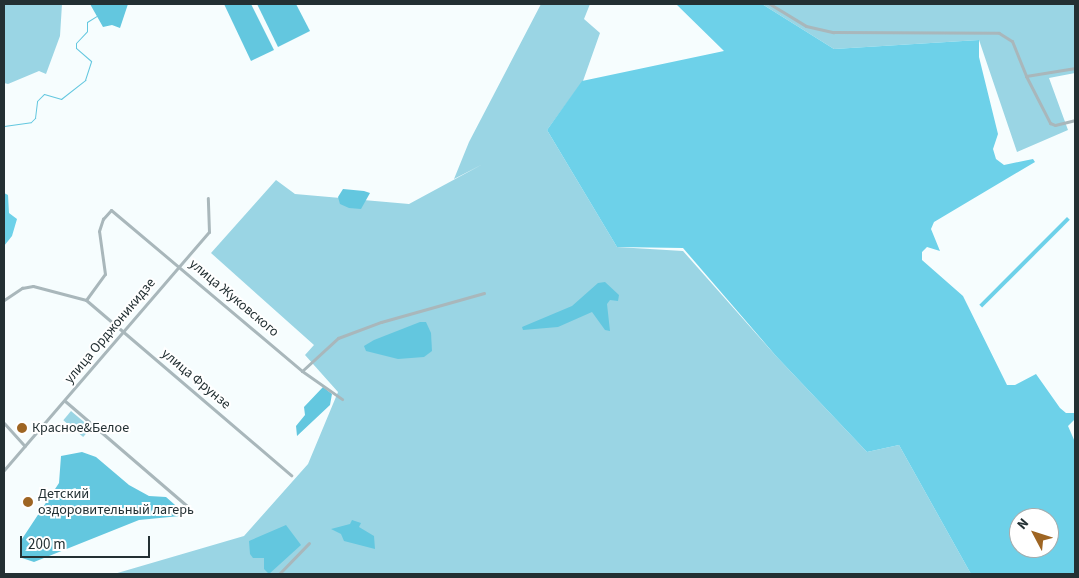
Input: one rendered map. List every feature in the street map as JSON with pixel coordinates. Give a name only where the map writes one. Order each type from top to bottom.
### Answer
[{"type":"street","points":[[770,4],[806,26],[833,32],[999,33],[1012,41],[1026,76],[1050,124],[1055,125],[1075,120]]},
{"type":"street","points":[[1026,76],[1075,68]]},
{"type":"street","name":"улица Орджоникидзе","points":[[4,470],[66,401],[209,232],[208,198]]},
{"type":"street","name":"улица Жуковского","points":[[86,300],[105,274],[100,225],[108,213],[114,212],[302,371],[342,399]]},
{"type":"street","points":[[4,300],[22,288],[33,286],[86,300]]},
{"type":"street","points":[[302,371],[338,338],[381,322],[484,293]]},
{"type":"street","name":"улица Фрунзе","points":[[86,300],[291,475]]},
{"type":"street","points":[[66,401],[187,506]]},
{"type":"street","points":[[4,423],[26,446]]},
{"type":"street","points":[[279,574],[309,543]]},
{"type":"shaded area","points":[[4,4],[62,4],[60,36],[46,74],[39,71],[8,84],[4,83]]},
{"type":"shaded area","points":[[90,4],[128,4],[120,28],[112,25],[103,27]]},
{"type":"shaded area","points":[[224,4],[251,4],[274,50],[251,61]]},
{"type":"shaded area","points":[[257,4],[296,4],[310,31],[278,47]]},
{"type":"shaded area","points":[[541,4],[590,4],[584,19],[600,33],[583,81],[547,130],[617,247],[683,251],[776,356],[867,452],[899,445],[971,574],[114,574],[244,536],[308,464],[338,392],[305,355],[314,345],[211,253],[276,180],[295,194],[409,204],[483,164],[454,179],[469,142]]},
{"type":"shaded area","points":[[676,4],[762,4],[834,49],[979,40],[979,57],[998,134],[993,149],[996,159],[1004,165],[1033,159],[1035,162],[934,222],[931,229],[940,251],[927,247],[922,252],[922,260],[963,296],[1007,385],[1015,385],[1036,374],[1060,408],[1066,413],[1075,413],[1075,419],[1068,426],[1075,442],[1075,574],[971,574],[899,445],[867,452],[776,356],[683,248],[617,247],[547,130],[582,81],[724,51]]},
{"type":"shaded area","points":[[762,4],[1075,4],[1075,73],[1049,78],[1068,130],[1017,152],[979,40],[834,49]]},
{"type":"shaded area","points":[[343,189],[370,193],[361,209],[349,208],[340,204],[338,197]]},
{"type":"shaded area","points":[[4,193],[8,195],[9,213],[17,219],[12,236],[4,246]]},
{"type":"shaded area","points":[[1067,217],[1070,220],[982,308],[979,305]]},
{"type":"shaded area","points":[[605,282],[619,295],[618,301],[610,300],[607,304],[610,331],[605,330],[592,312],[558,327],[523,330],[522,327],[572,306],[598,283]]},
{"type":"shaded area","points":[[420,322],[426,322],[431,333],[432,351],[424,357],[398,359],[366,351],[364,346],[374,340]]},
{"type":"shaded area","points":[[323,387],[332,394],[330,405],[297,436],[296,426],[305,415],[304,407]]},
{"type":"shaded area","points":[[71,411],[91,428],[83,437],[63,420]]},
{"type":"shaded area","points":[[82,452],[96,457],[129,485],[149,496],[166,497],[183,512],[180,516],[139,520],[34,562],[22,558],[20,542],[59,483],[61,456]]},
{"type":"shaded area","points":[[352,520],[361,523],[359,527],[374,536],[375,549],[344,541],[341,534],[331,529],[350,524]]},
{"type":"shaded area","points":[[286,525],[301,545],[269,574],[264,569],[264,558],[253,558],[250,554],[249,541]]},
{"type":"waterway","points":[[4,126],[31,122],[35,118],[37,101],[44,94],[61,99],[85,80],[91,61],[76,48],[76,43],[87,31],[87,22],[98,15]]},
{"type":"place","name":"Красное&Белое","points":[[22,428]]},
{"type":"place","name":"Детский оздоровительный лагерь","points":[[28,502]]}]
